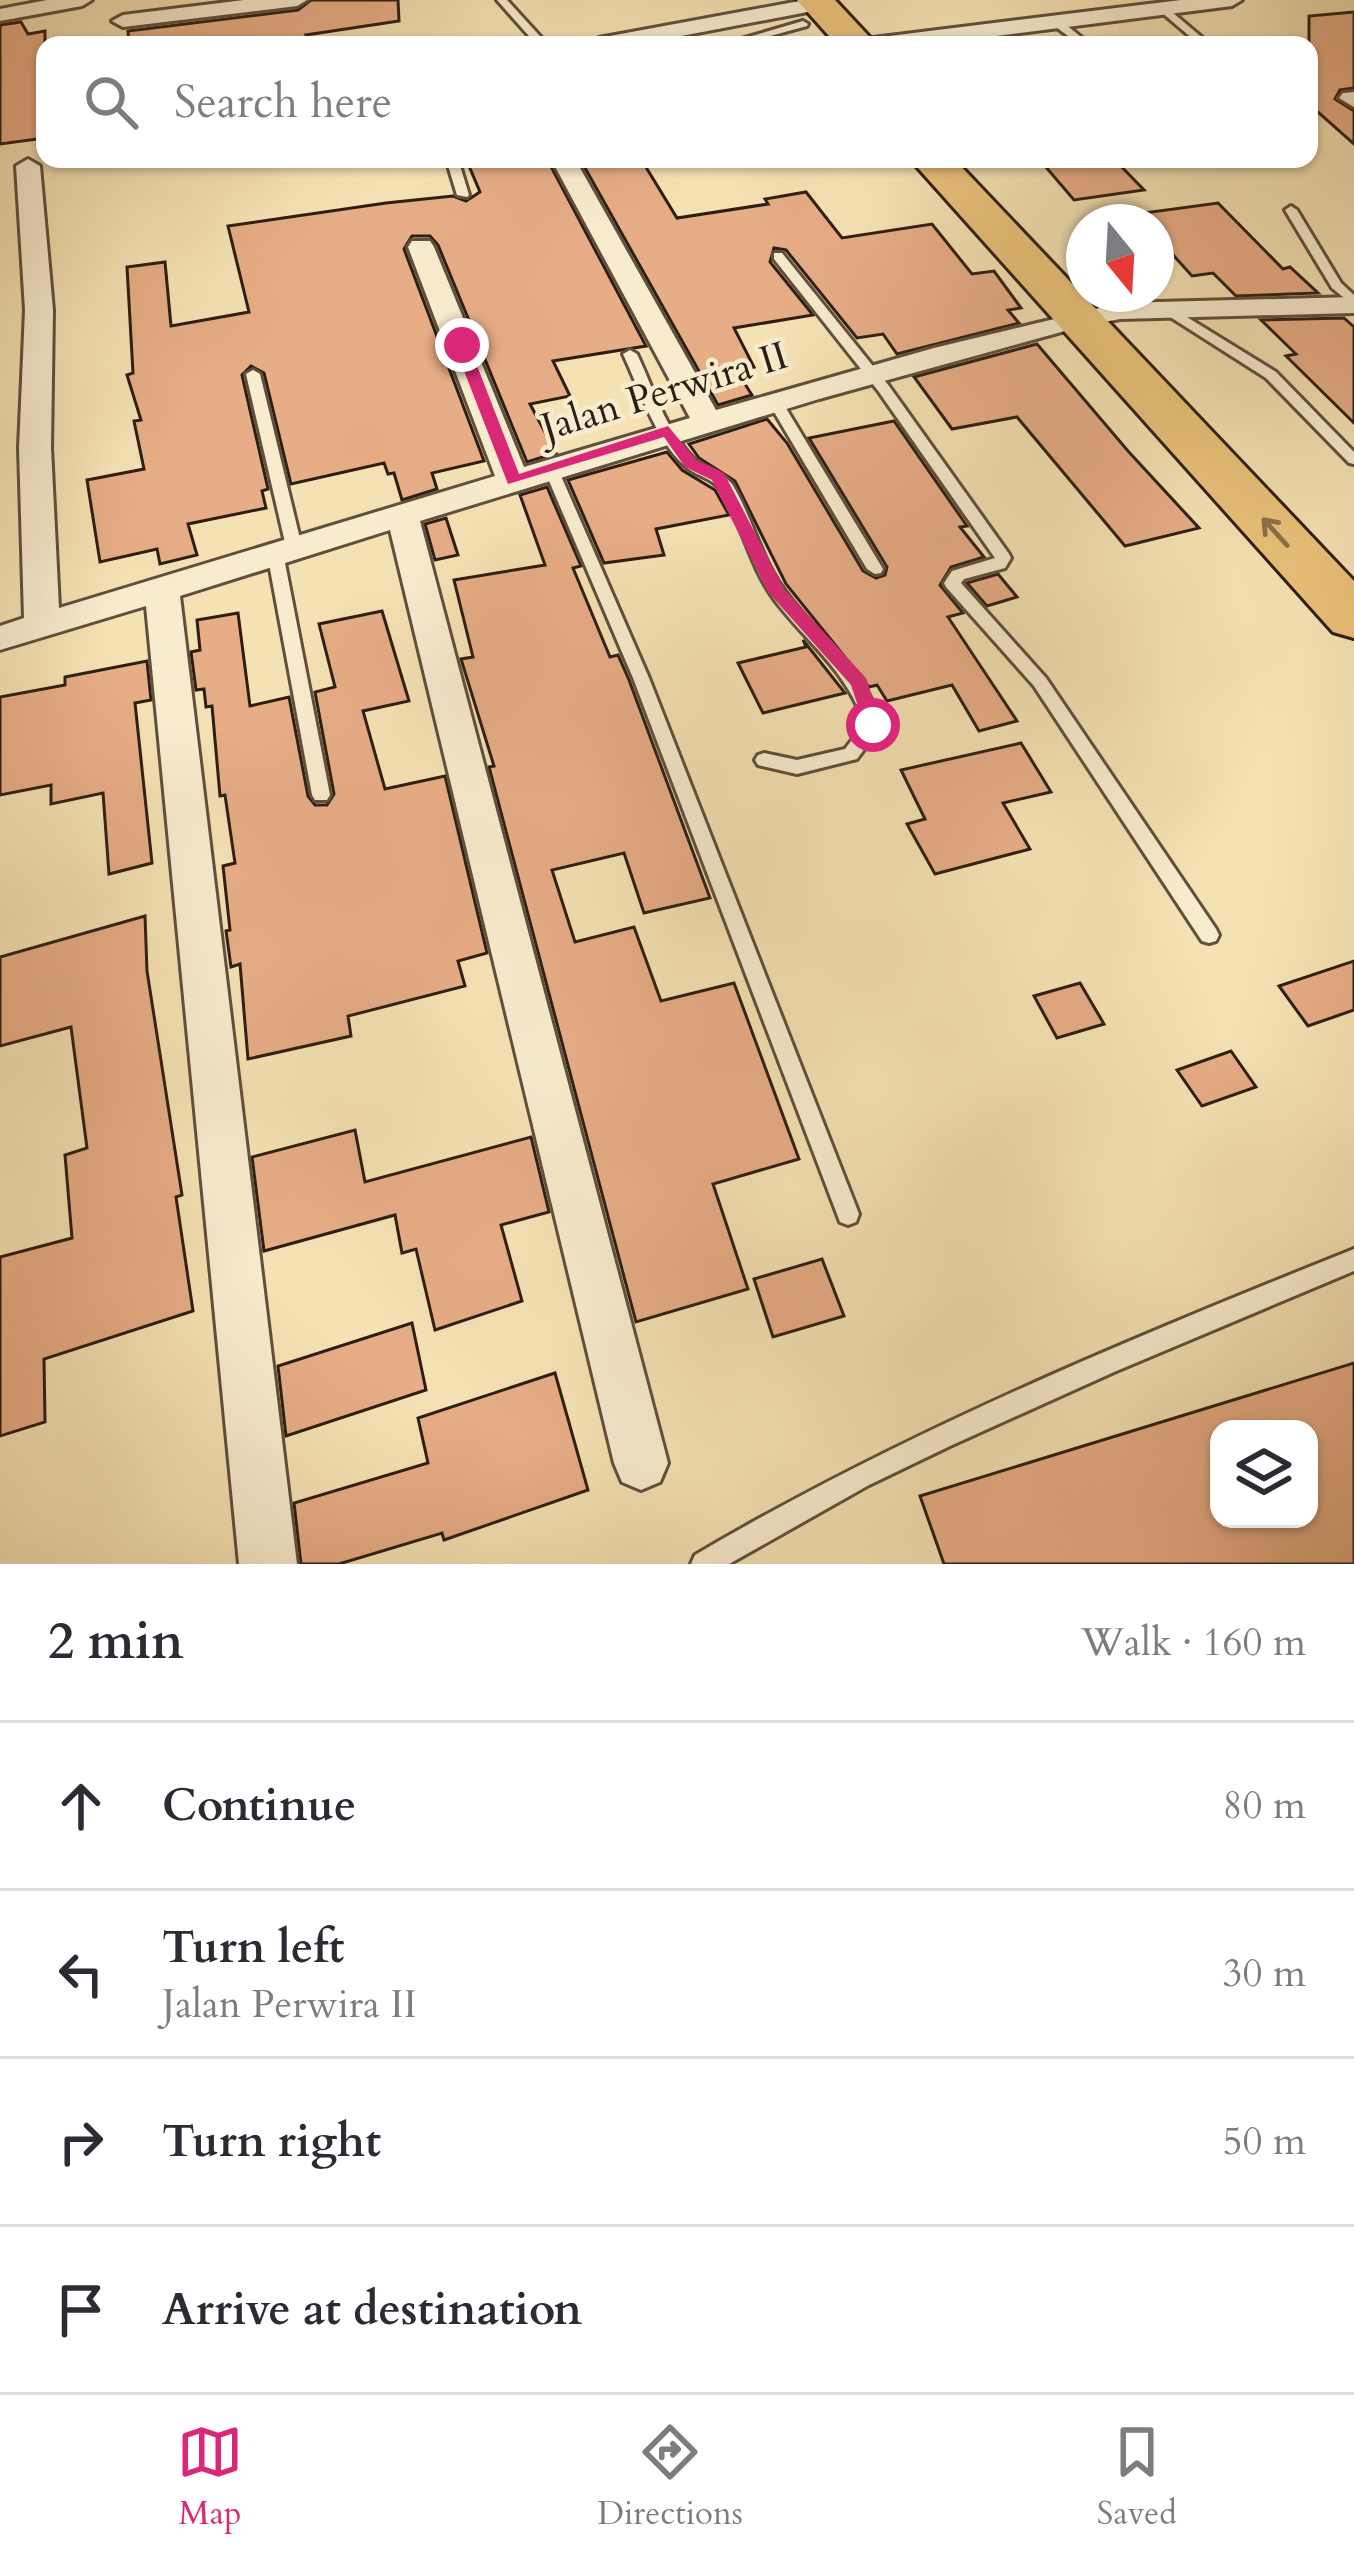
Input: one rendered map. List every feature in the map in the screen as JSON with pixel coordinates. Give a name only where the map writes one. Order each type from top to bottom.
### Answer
[{"type":"highway","points":[[805,13],[843,36]]},
{"type":"highway","points":[[943,168],[1066,265]]},
{"type":"highway","points":[[979,168],[1066,256]]},
{"type":"highway","points":[[1119,312],[1354,619]]},
{"type":"highway","points":[[1122,312],[1354,555]]},
{"type":"street","points":[[0,15],[82,0]]},
{"type":"street","points":[[123,21],[297,0]]},
{"type":"street","points":[[1034,0],[1056,22]]},
{"type":"street","points":[[945,36],[1232,0]]},
{"type":"street","points":[[657,36],[805,13]]},
{"type":"street","points":[[29,165],[39,310],[35,448],[42,626]]},
{"type":"street","points":[[568,168],[706,419]]},
{"type":"street","points":[[421,247],[513,481]]},
{"type":"street","name":"Jalan Perwira II","points":[[1174,302],[1354,303]]},
{"type":"street","name":"Jalan Perwira II","points":[[0,638],[286,554],[668,430],[1074,312]]},
{"type":"street","points":[[403,517],[641,1462]]},
{"type":"street","points":[[162,590],[268,1564]]},
{"type":"lane","points":[[502,1],[535,36]]},
{"type":"lane","points":[[1163,9],[1195,36]]},
{"type":"lane","points":[[749,36],[805,13]]},
{"type":"lane","points":[[1056,22],[1074,36]]},
{"type":"lane","points":[[455,168],[463,195]]},
{"type":"lane","points":[[1291,210],[1336,285],[1354,303]]},
{"type":"lane","points":[[778,256],[870,372],[1003,557],[999,564],[958,575],[952,583],[1040,682],[1209,935]]},
{"type":"lane","points":[[1135,312],[1271,375],[1354,460]]},
{"type":"lane","points":[[630,354],[690,464],[724,483],[741,513],[754,555],[777,592],[860,683],[868,703],[873,725],[851,754],[797,767],[764,760]]},
{"type":"lane","points":[[253,374],[286,554],[321,795]]},
{"type":"lane","points":[[774,400],[875,569]]},
{"type":"lane","points":[[551,469],[640,678],[848,1214]]},
{"type":"lane","points":[[704,1564],[774,1520],[1012,1405],[1354,1260]]},
{"type":"building","points":[[311,0],[398,0],[399,21],[307,36],[128,36],[128,31],[298,10]]},
{"type":"building","points":[[1354,12],[1354,88],[1340,90],[1335,99],[1354,111],[1354,144],[1318,112],[1318,36],[1309,36],[1309,16]]},
{"type":"building","points":[[21,22],[28,34],[45,31],[45,36],[36,36],[36,139],[0,144],[0,25]]},
{"type":"building","points":[[470,168],[552,168],[646,346],[553,361],[570,396],[530,404],[556,453],[527,462],[438,245],[430,236],[412,236],[404,249],[484,461],[432,473],[437,489],[402,500],[394,473],[388,474],[384,463],[291,484],[264,373],[251,366],[242,375],[268,489],[262,491],[266,508],[188,524],[197,555],[160,564],[157,549],[100,562],[87,480],[144,469],[134,421],[141,420],[127,375],[133,373],[127,267],[165,262],[171,326],[249,312],[228,226],[386,203],[453,196],[466,201],[480,192]]},
{"type":"building","points":[[585,168],[646,168],[677,218],[768,204],[765,199],[806,192],[842,238],[932,224],[972,274],[994,271],[1021,308],[1008,310],[1019,323],[897,354],[883,334],[857,338],[786,250],[774,248],[770,262],[813,315],[734,328],[754,367],[736,370],[752,395],[718,405]]},
{"type":"building","points":[[1047,168],[1123,168],[1144,190],[1074,200]]},
{"type":"building","points":[[1218,203],[1283,269],[1290,267],[1318,293],[1236,296],[1213,273],[1192,276],[1174,256],[1174,209]]},
{"type":"building","points":[[1344,318],[1354,327],[1354,423],[1286,356],[1296,354],[1261,320]]},
{"type":"building","points":[[1037,344],[1199,528],[1125,546],[1017,417],[952,429],[914,377]]},
{"type":"building","points":[[767,419],[787,443],[863,571],[876,578],[885,575],[887,567],[809,438],[894,421],[984,557],[951,567],[940,585],[963,613],[948,617],[1017,721],[979,731],[952,685],[887,701],[877,685],[869,687],[786,584],[735,481],[699,458],[689,444]]},
{"type":"building","points":[[667,452],[682,470],[715,490],[729,515],[656,529],[664,555],[604,563],[568,480]]},
{"type":"building","points":[[547,487],[581,566],[573,568],[610,657],[618,655],[629,680],[710,898],[644,913],[624,853],[552,870],[575,942],[634,927],[661,1001],[734,983],[799,1159],[713,1184],[748,1289],[636,1322],[489,767],[494,766],[461,659],[473,657],[454,580],[545,565],[520,495]]},
{"type":"building","points":[[446,518],[458,555],[435,560],[425,524]]},
{"type":"building","points":[[998,574],[1017,597],[987,606],[967,583]]},
{"type":"building","points":[[382,611],[409,701],[363,711],[385,789],[445,776],[487,953],[458,961],[465,986],[348,1016],[351,1036],[248,1059],[240,964],[231,967],[226,931],[230,930],[223,866],[235,863],[225,795],[220,796],[212,706],[206,707],[204,689],[196,690],[191,652],[200,650],[197,620],[238,613],[250,706],[289,697],[308,796],[315,805],[327,805],[334,794],[315,692],[335,687],[319,624]]},
{"type":"building","points":[[803,640],[845,693],[763,713],[738,663],[806,647]]},
{"type":"building","points":[[147,661],[151,700],[135,703],[152,863],[109,874],[103,793],[51,804],[51,785],[0,795],[0,697],[65,685],[65,677]]},
{"type":"building","points":[[1021,743],[1051,792],[1003,803],[1030,849],[935,874],[907,824],[925,819],[901,770]]},
{"type":"building","points":[[145,916],[147,971],[182,1195],[176,1197],[193,1311],[44,1359],[45,1422],[0,1436],[0,1257],[72,1238],[65,1155],[87,1148],[71,1027],[0,1046],[0,957]]},
{"type":"building","points":[[1354,961],[1354,1010],[1308,1026],[1279,986]]},
{"type":"building","points":[[1080,983],[1104,1024],[1057,1038],[1034,996]]},
{"type":"building","points":[[1231,1051],[1256,1087],[1202,1106],[1177,1070]]},
{"type":"building","points":[[355,1130],[365,1182],[531,1137],[549,1212],[501,1225],[522,1301],[435,1330],[416,1249],[402,1253],[395,1215],[264,1251],[252,1157]]},
{"type":"building","points":[[822,1259],[844,1316],[773,1337],[754,1279]]},
{"type":"building","points":[[412,1323],[426,1390],[286,1436],[278,1366]]},
{"type":"building","points":[[1354,1363],[1354,1564],[944,1564],[920,1496]]},
{"type":"building","points":[[555,1373],[588,1490],[444,1540],[442,1533],[339,1564],[301,1564],[294,1503],[428,1463],[418,1418]]},
{"type":"route","points":[[462,345],[513,481],[668,430],[690,464],[718,476],[741,513],[754,555],[777,592],[860,683],[873,725]]}]
